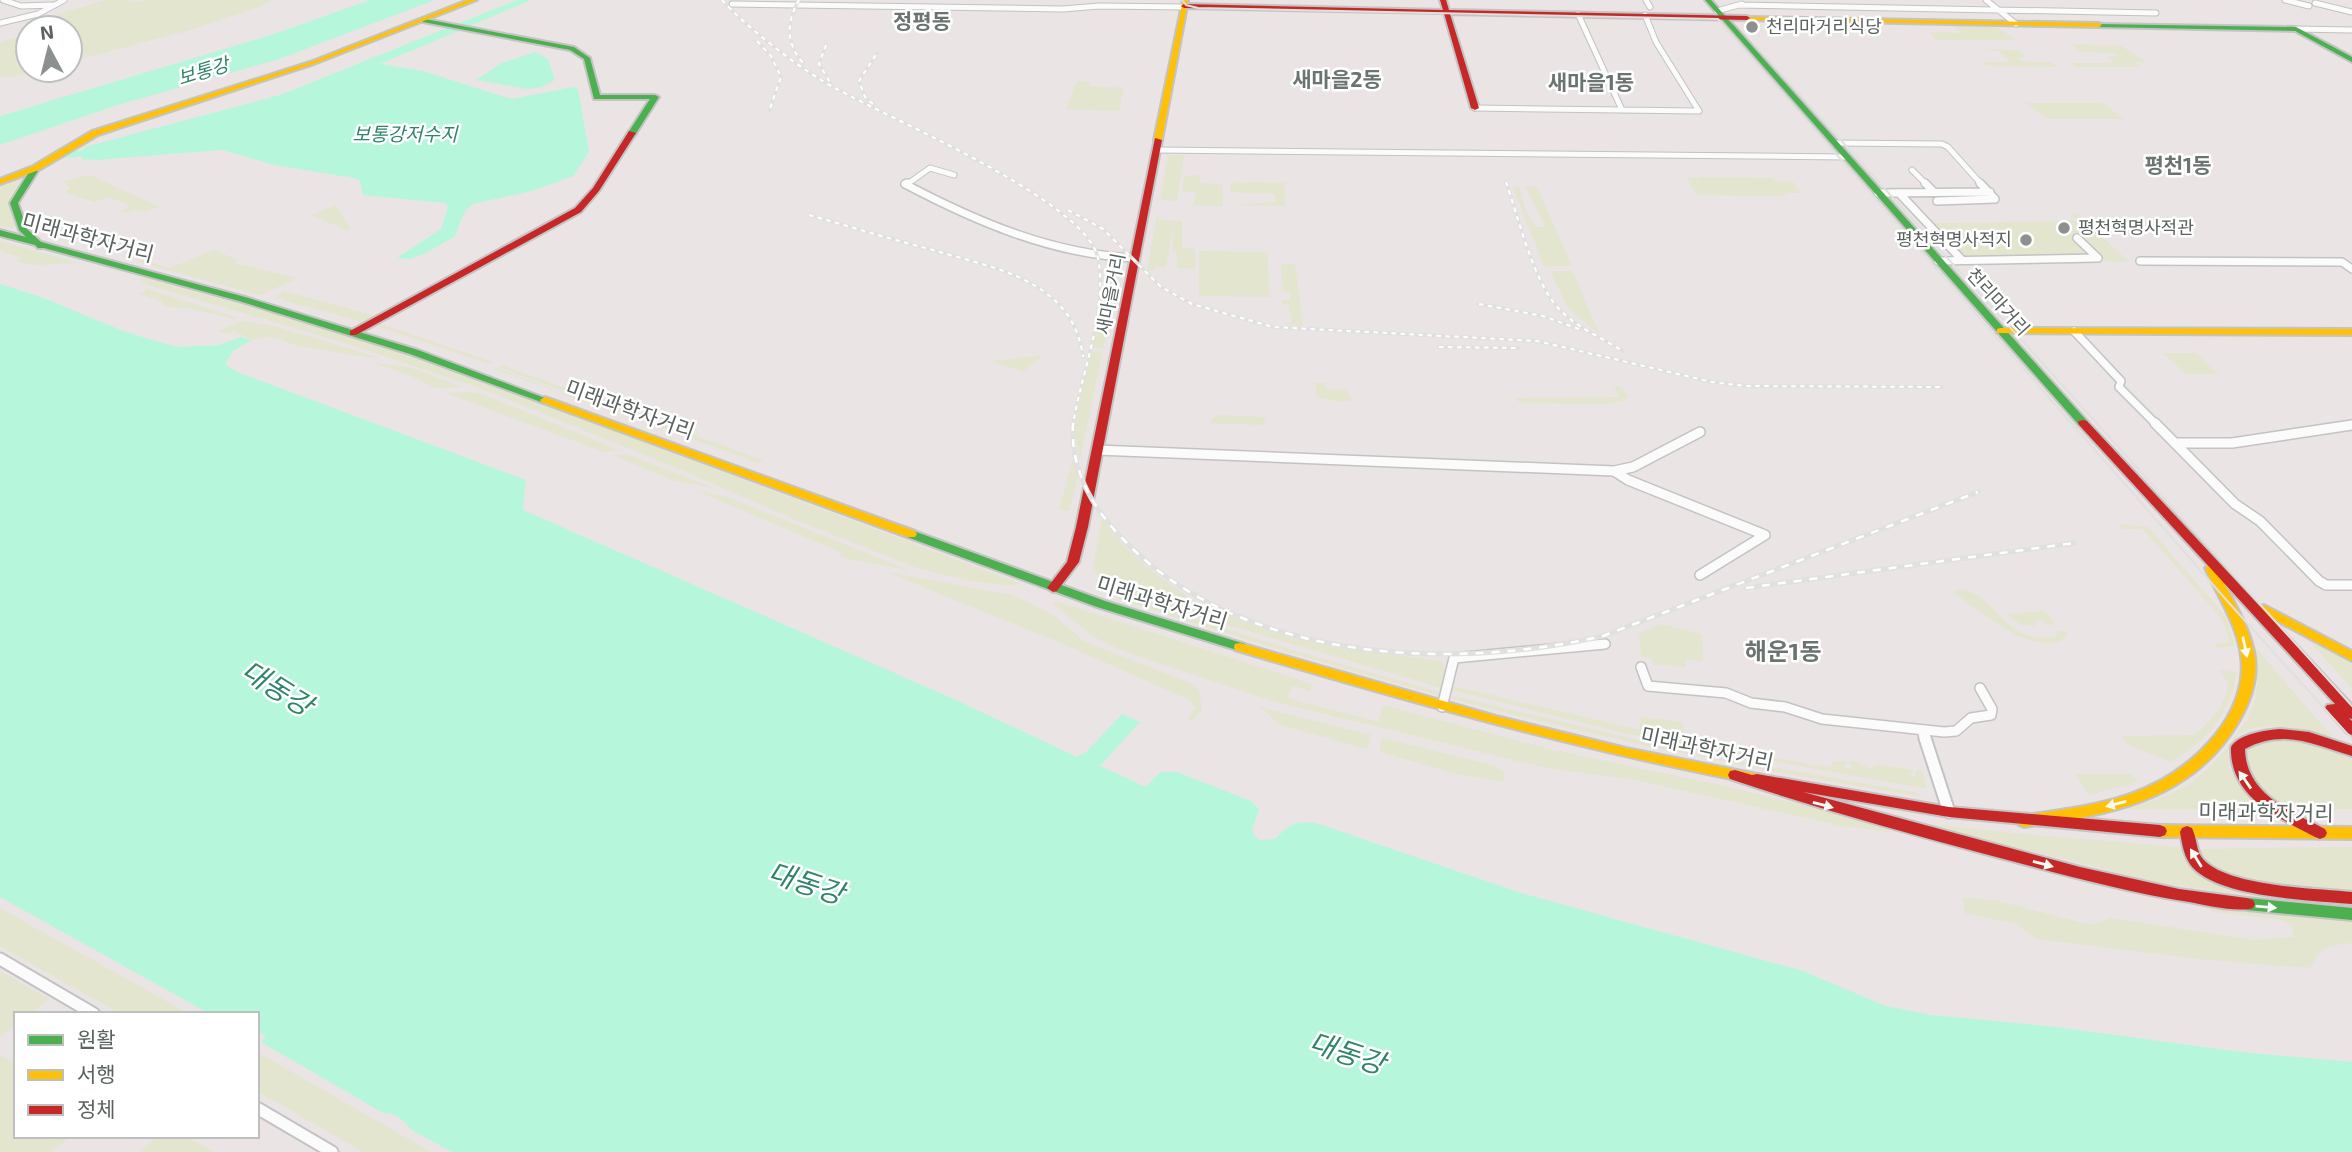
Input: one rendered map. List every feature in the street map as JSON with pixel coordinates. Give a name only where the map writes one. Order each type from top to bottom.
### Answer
[{"type":"main road","points":[[0,182],[41,164],[95,133],[312,63],[474,0]]},
{"type":"main road","name":"천리마거리","points":[[1708,0],[2000,331],[2209,562],[2351,709]]},
{"type":"main road","points":[[1184,4],[1445,6],[1578,14],[1647,11],[1840,20],[2296,29],[2352,61]]},
{"type":"main road","name":"새마을거리","points":[[1053,588],[1073,562],[1136,258],[1184,4]]},
{"type":"main road","points":[[1445,6],[1475,108]]},
{"type":"main road","points":[[353,333],[578,210],[596,189],[655,97],[597,97],[587,58],[579,51],[425,21]]},
{"type":"main road","points":[[41,164],[15,203],[23,230],[41,246]]},
{"type":"main road","name":"미래과학자거리","points":[[0,233],[242,299],[353,333],[524,391],[1053,588],[1199,635],[1442,707],[1735,775],[1949,812],[2024,821],[2187,832],[2352,834]]},
{"type":"main road","points":[[2000,331],[2352,332]]},
{"type":"main road","points":[[2209,562],[2253,601],[2279,619],[2352,657]]},
{"type":"main road","points":[[2024,821],[2102,808],[2143,798],[2164,789],[2204,762],[2227,732],[2245,693],[2248,654],[2235,615],[2217,584],[2209,562]]},
{"type":"main road","name":"천리마거리","points":[[2209,562],[2238,602],[2352,730]]},
{"type":"main road","points":[[2320,833],[2259,797],[2239,771],[2236,754],[2238,747],[2254,737],[2282,733],[2316,739],[2352,751]]},
{"type":"main road","points":[[1735,775],[1808,802],[2110,882],[2193,899],[2352,914]]},
{"type":"main road","points":[[2187,832],[2193,857],[2204,869],[2219,878],[2249,885],[2352,898]]},
{"type":"street","points":[[3,0],[21,6],[54,5]]},
{"type":"street","points":[[0,23],[38,14],[64,0]]},
{"type":"street","points":[[1083,0],[1099,6]]},
{"type":"street","points":[[1475,108],[1699,111],[1656,42],[1646,0]]},
{"type":"street","points":[[1720,14],[1754,0]]},
{"type":"street","points":[[1986,0],[2016,24]]},
{"type":"street","points":[[2285,0],[2352,12]]},
{"type":"street","points":[[732,4],[1063,9],[1184,4]]},
{"type":"street","points":[[1739,5],[2156,13]]},
{"type":"street","points":[[1826,7],[1840,20]]},
{"type":"street","points":[[1578,14],[1622,110]]},
{"type":"street","points":[[2296,29],[2352,30]]},
{"type":"street","points":[[1833,143],[1942,144],[1995,199],[1937,201]]},
{"type":"street","points":[[1157,150],[1424,155],[1846,157]]},
{"type":"street","points":[[954,175],[930,167],[905,184],[968,217],[1075,252],[1098,257],[1136,258]]},
{"type":"street","points":[[1912,170],[1934,192]]},
{"type":"street","points":[[1878,192],[1990,192]]},
{"type":"street","points":[[1899,192],[1962,260]]},
{"type":"street","points":[[1938,261],[2098,258],[2077,238]]},
{"type":"street","points":[[2140,261],[2342,262],[2352,269]]},
{"type":"street","points":[[2074,331],[2121,381],[2119,387],[2235,504],[2260,521],[2319,581],[2326,585],[2352,585]]},
{"type":"street","points":[[2175,443],[2232,443],[2352,425]]},
{"type":"street","points":[[1097,450],[1614,471],[1643,463],[1700,432]]},
{"type":"street","points":[[1614,471],[1628,480],[1760,528],[1765,535],[1700,575]]},
{"type":"street","points":[[1442,707],[1454,658],[1605,644]]},
{"type":"street","points":[[1641,667],[1644,681],[1648,685],[1726,693],[1751,703],[1785,707],[1822,719],[1922,730],[1956,731],[1971,718],[1991,715],[1992,709],[1980,688]]},
{"type":"street","points":[[1922,730],[1949,812]]},
{"type":"street","points":[[0,959],[91,1012]]},
{"type":"street","points":[[259,1109],[332,1152]]},
{"type":"shaded area","points":[[106,0],[132,0],[84,16],[59,14]]},
{"type":"shaded area","points":[[151,0],[272,0],[260,7],[193,29],[84,58],[84,16],[125,3]]},
{"type":"shaded area","points":[[1954,26],[1997,27],[2016,40],[1936,40],[1929,32],[1961,33]]},
{"type":"shaded area","points":[[14,38],[14,76],[0,76],[0,42]]},
{"type":"shaded area","points":[[2071,44],[2121,46],[2147,62],[2136,63],[2142,67],[2077,67],[2071,63],[2114,63],[2107,57],[2119,56],[2115,53],[2081,52]]},
{"type":"shaded area","points":[[1979,49],[2017,50],[2026,57],[2018,57],[2023,62],[2051,62],[2057,67],[1987,66],[1982,62],[2011,62],[1998,51]]},
{"type":"shaded area","points":[[1077,81],[1090,82],[1089,86],[1124,88],[1119,111],[1066,109]]},
{"type":"shaded area","points":[[2027,103],[2103,103],[2124,119],[2047,119]]},
{"type":"shaded area","points":[[1168,155],[1184,155],[1177,201],[1160,200]]},
{"type":"shaded area","points":[[1199,175],[1200,183],[1222,184],[1223,206],[1188,205],[1194,203],[1196,192],[1182,191],[1184,176]]},
{"type":"shaded area","points":[[92,176],[159,207],[126,213],[121,211],[131,206],[109,197],[95,202],[65,193],[70,188],[63,182]]},
{"type":"shaded area","points":[[1697,177],[1773,178],[1776,182],[1792,181],[1801,193],[1785,193],[1787,196],[1697,195],[1687,178],[1696,178],[1702,186]]},
{"type":"shaded area","points":[[15,178],[22,179],[12,202],[16,228],[0,226],[0,184]]},
{"type":"shaded area","points":[[1285,183],[1285,206],[1232,205],[1276,202],[1275,194],[1231,192],[1230,184]]},
{"type":"shaded area","points":[[1525,186],[1537,187],[1572,266],[1544,266],[1513,187],[1519,187],[1526,212],[1536,227],[1546,227]]},
{"type":"shaded area","points":[[336,205],[351,230],[311,215]]},
{"type":"shaded area","name":"평천혁명사적지","points":[[2070,213],[2077,213],[2129,262],[2105,261],[2100,256],[1964,256],[1933,223],[2079,221]]},
{"type":"shaded area","points":[[1157,215],[1159,220],[1182,221],[1182,248],[1195,249],[1195,269],[1177,268],[1177,253],[1172,250],[1173,228],[1166,267],[1155,267],[1154,271],[1147,271]]},
{"type":"shaded area","points":[[0,241],[79,263],[33,265],[16,261],[22,258],[0,251]]},
{"type":"shaded area","points":[[214,250],[238,260],[234,263],[298,278],[260,295],[138,262],[143,260],[170,268]]},
{"type":"shaded area","points":[[1199,251],[1267,252],[1270,297],[1199,296]]},
{"type":"shaded area","points":[[1105,259],[1121,260],[1103,348],[1092,348],[1107,272]]},
{"type":"shaded area","points":[[1281,264],[1295,264],[1303,326],[1284,324],[1292,322],[1289,305],[1282,304],[1282,300],[1290,300],[1291,293],[1283,291]]},
{"type":"shaded area","points":[[1550,271],[1573,271],[1599,334],[1568,308]]},
{"type":"shaded area","points":[[140,279],[302,321],[385,348],[542,404],[1021,584],[1010,586],[971,581],[917,568],[485,390],[352,345],[145,284]]},
{"type":"shaded area","points":[[147,289],[236,317],[234,319],[188,308],[165,307],[161,301],[140,294]]},
{"type":"shaded area","points":[[284,291],[376,316],[363,322],[275,298]]},
{"type":"shaded area","points":[[242,321],[274,326],[380,358],[304,347],[269,337],[252,340],[234,331],[227,334],[218,331]]},
{"type":"shaded area","points":[[375,322],[493,362],[489,364],[373,325]]},
{"type":"shaded area","points":[[1090,352],[1102,353],[1080,460],[1074,426]]},
{"type":"shaded area","points":[[2163,353],[2196,353],[2219,374],[2186,374]]},
{"type":"shaded area","points":[[1043,355],[1023,372],[991,361]]},
{"type":"shaded area","points":[[370,362],[412,368],[462,387],[436,388],[409,375]]},
{"type":"shaded area","points":[[502,365],[763,460],[758,463],[498,367]]},
{"type":"shaded area","points":[[496,368],[756,464],[494,369]]},
{"type":"shaded area","points":[[1315,383],[1325,383],[1326,389],[1346,390],[1353,400],[1339,402],[1317,397]]},
{"type":"shaded area","points":[[1614,385],[1624,389],[1628,396],[1624,401],[1605,404],[1521,403],[1514,398],[1619,397]]},
{"type":"shaded area","points":[[445,393],[482,394],[619,450],[604,452]]},
{"type":"shaded area","points":[[1216,415],[1265,417],[1264,425],[1209,423]]},
{"type":"shaded area","points":[[626,454],[714,488],[675,481],[612,455]]},
{"type":"shaded area","points":[[1073,458],[1078,476],[1069,511],[1059,510]]},
{"type":"shaded area","points":[[697,491],[727,497],[909,570],[843,558],[838,551]]},
{"type":"shaded area","points":[[1102,519],[1122,544],[1145,565],[1197,602],[1188,613],[1102,582],[1093,567]]},
{"type":"shaded area","points":[[2119,524],[2148,527],[2226,617],[2235,646],[2218,648],[2214,644],[2230,642],[2222,619],[2143,529],[2122,529]]},
{"type":"shaded area","points":[[886,572],[1012,595],[1052,614],[1085,642],[1190,683],[1199,690],[1202,710],[1192,721],[1188,718],[1195,708],[1190,700],[1054,640]]},
{"type":"shaded area","points":[[1957,589],[1978,596],[2022,633],[2033,637],[2056,637],[2057,631],[2066,631],[2067,636],[2055,643],[2041,643],[2025,638],[1993,621],[1954,593]]},
{"type":"shaded area","points":[[1118,595],[1286,648],[1439,692],[1438,695],[1284,651],[1115,598]]},
{"type":"shaded area","points":[[1055,601],[1312,684],[1310,691],[1292,686],[1287,698],[1378,722],[1383,705],[1549,749],[1724,786],[1890,826],[1890,832],[1842,826],[1635,780],[1547,768],[1276,702],[1123,651],[1094,637],[1052,603]]},
{"type":"shaded area","points":[[1209,609],[1289,637],[1335,647],[1442,661],[1445,671],[1442,688],[1201,617]]},
{"type":"shaded area","points":[[2045,611],[2056,624],[2048,625],[2042,620],[2034,621],[2036,625],[2023,625],[2007,614]]},
{"type":"shaded area","points":[[1661,624],[1702,634],[1703,661],[1685,660],[1686,667],[1653,664],[1651,658],[1641,657],[1639,634]]},
{"type":"shaded area","points":[[2305,637],[2352,662],[2352,688]]},
{"type":"shaded area","points":[[2255,647],[2333,738],[2292,728],[2260,727],[2236,738],[2228,752],[2230,769],[2240,784],[2268,810],[2124,809],[2181,789],[2198,778],[2225,749],[2242,727],[2253,706],[2257,691]]},
{"type":"shaded area","points":[[2219,670],[2237,673],[2222,714],[2196,745],[2171,762],[2127,744],[2121,736],[2195,735],[2225,698],[2228,682]]},
{"type":"shaded area","points":[[1452,686],[1640,730],[1640,717],[1682,722],[1685,745],[1620,732],[1452,690]]},
{"type":"shaded area","points":[[1453,696],[1693,753],[1918,793],[1919,796],[1684,754],[1510,714],[1452,699]]},
{"type":"shaded area","points":[[1260,707],[1371,735],[1367,749],[1280,725]]},
{"type":"shaded area","points":[[2281,736],[2345,753],[2352,761],[2352,809],[2288,808],[2266,794],[2247,771],[2246,751],[2250,746]]},
{"type":"shaded area","points":[[1382,738],[1496,766],[1504,771],[1503,782],[1461,775],[1380,752]]},
{"type":"shaded area","points":[[1695,743],[1830,768],[1834,761],[1847,761],[1845,768],[1853,769],[1849,761],[1858,762],[1870,769],[1877,764],[1914,770],[1910,775],[1914,778],[1917,770],[1923,771],[1927,789],[1695,747]]},
{"type":"shaded area","points":[[2076,774],[2131,774],[2139,782],[2088,795]]},
{"type":"shaded area","points":[[1931,824],[2179,847],[2194,867],[2352,904],[2236,894],[2162,883],[1932,827]]},
{"type":"shaded area","points":[[2352,847],[2352,891],[2261,881],[2227,874],[2210,866],[2200,849]]},
{"type":"shaded area","points":[[1963,898],[1995,900],[2086,924],[2111,918],[2253,940],[2294,937],[2291,925],[2278,919],[2212,912],[2209,904],[2352,919],[2352,943],[2326,948],[2310,968],[2209,960],[2036,939],[2017,924],[1965,913]]},
{"type":"shaded area","points":[[0,908],[185,1012],[117,1012],[0,946]]},
{"type":"shaded area","points":[[0,971],[49,999],[33,1012],[14,1012],[14,1026],[0,1037]]},
{"type":"shaded area","points":[[259,1053],[431,1152],[363,1152],[259,1092]]},
{"type":"shaded area","points":[[0,1054],[14,1063],[14,1138],[68,1138],[51,1152],[0,1152]]},
{"type":"shaded area","points":[[156,1138],[194,1138],[193,1140],[214,1152],[140,1152]]},
{"type":"water","name":"보통강","points":[[370,0],[435,0],[279,59],[121,104],[0,145],[0,116],[271,35]]},
{"type":"water","name":"보통강저수지","points":[[517,0],[531,0],[380,64],[423,71],[511,99],[574,87],[578,89],[589,152],[573,176],[532,191],[472,204],[464,213],[455,236],[410,259],[397,258],[441,229],[448,207],[445,203],[363,195],[360,181],[354,178],[274,165],[222,150],[82,159],[82,150],[88,146],[280,95]]},
{"type":"water","points":[[535,52],[548,59],[555,80],[542,87],[528,89],[476,80],[502,63]]},
{"type":"water","name":"대동강","points":[[0,284],[41,297],[123,331],[176,347],[219,345],[241,337],[252,340],[233,351],[225,364],[237,372],[526,480],[523,510],[956,700],[1077,757],[1086,752],[1122,714],[1140,722],[1100,766],[1146,787],[1160,772],[1177,772],[1251,801],[1259,809],[1253,833],[1259,840],[1275,839],[1297,823],[1316,823],[1521,893],[1803,971],[1885,1006],[1932,1015],[2056,1027],[2241,1052],[2352,1062],[2352,1152],[452,1152],[410,1129],[398,1117],[383,1113],[261,1042],[266,1037],[259,1032],[259,1012],[206,1012],[0,897]]},
{"type":"waterway","points":[[55,156],[95,152]]},
{"type":"tram line","points":[[1182,0],[1186,5],[1198,8],[1718,19],[2229,603],[2352,739]]},
{"type":"tram line","points":[[1754,44],[2352,706]]},
{"type":"railway","points":[[722,0],[769,43],[821,80],[1019,184],[1057,210],[1085,235],[1098,258],[1099,300],[1097,321],[1073,425]]},
{"type":"railway","points":[[799,0],[792,16],[790,33],[793,48],[803,63]]},
{"type":"railway","points":[[757,41],[771,56],[781,77],[769,111]]},
{"type":"railway","points":[[826,45],[819,64],[830,82]]},
{"type":"railway","points":[[873,104],[865,97],[859,81],[877,53]]},
{"type":"railway","points":[[1506,182],[1534,267],[1550,298],[1573,321],[1623,351]]},
{"type":"railway","points":[[1068,210],[1103,229],[1161,287],[1192,304],[1273,327],[1537,341],[1712,382],[1746,386],[1942,387]]},
{"type":"railway","points":[[809,215],[979,263],[1025,280],[1051,297],[1064,310],[1077,332],[1083,357]]},
{"type":"railway","points":[[1479,304],[1543,316],[1579,329]]},
{"type":"railway","points":[[1439,347],[1519,348]]},
{"type":"railway","points":[[1073,425],[1079,470],[1100,512],[1121,537],[1169,578],[1223,610],[1283,632],[1347,646],[1413,653],[1478,653],[1542,647],[1603,636],[1978,492]]},
{"type":"railway","points":[[1746,588],[2074,543]]},
{"type":"traffic: fast","points":[[1708,0],[2083,423]]},
{"type":"traffic: fast","points":[[425,21],[572,48],[587,58],[597,97],[655,97],[632,133]]},
{"type":"traffic: fast","points":[[2099,25],[2296,29],[2352,60]]},
{"type":"traffic: fast","points":[[34,171],[14,203],[23,230],[41,246]]},
{"type":"traffic: fast","points":[[0,233],[242,299],[414,352],[545,400]]},
{"type":"traffic: fast","points":[[911,534],[1101,604],[1240,647]]},
{"type":"traffic: fast","points":[[2247,904],[2352,914]]},
{"type":"traffic: slow","points":[[0,182],[36,168],[95,133],[312,63],[474,0]]},
{"type":"traffic: slow","points":[[1158,140],[1185,1]]},
{"type":"traffic: slow","points":[[1747,18],[2099,25]]},
{"type":"traffic: slow","points":[[2000,331],[2352,332]]},
{"type":"traffic: slow","points":[[545,400],[911,534]]},
{"type":"traffic: slow","points":[[2024,821],[2110,806],[2161,788],[2206,755],[2226,731],[2244,695],[2249,666],[2246,644],[2238,622],[2211,568]]},
{"type":"traffic: slow","points":[[2264,609],[2352,657]]},
{"type":"traffic: slow","points":[[1240,647],[1496,721],[1626,753],[1757,779]]},
{"type":"traffic: slow","points":[[2160,831],[2352,833]]},
{"type":"traffic: jam","points":[[1443,0],[1475,108]]},
{"type":"traffic: jam","points":[[1184,6],[1747,18]]},
{"type":"traffic: jam","points":[[353,333],[578,210],[596,189],[632,133]]},
{"type":"traffic: jam","points":[[1053,588],[1073,562],[1082,527],[1158,140]]},
{"type":"traffic: jam","points":[[2083,423],[2352,714]]},
{"type":"traffic: jam","points":[[2332,708],[2352,730]]},
{"type":"traffic: jam","points":[[2320,833],[2278,810],[2252,789],[2238,763],[2238,747],[2266,735],[2295,734],[2352,751]]},
{"type":"traffic: jam","points":[[1735,775],[1857,814],[2080,873],[2179,895],[2247,904]]},
{"type":"traffic: jam","points":[[1757,779],[1949,812],[2160,831]]},
{"type":"traffic: jam","points":[[2187,832],[2198,863],[2226,880],[2293,893],[2352,898]]},
{"type":"place","name":"천리마거리식당","points":[[1752,27]]},
{"type":"place","name":"평천혁명사적관","points":[[2064,228]]},
{"type":"place","name":"평천혁명사적지","points":[[2026,240]]},
{"type":"district","name":"정평동","points":[[922,22]]},
{"type":"district","name":"새마을2동","points":[[1337,80]]},
{"type":"district","name":"새마을1동","points":[[1591,83]]},
{"type":"district","name":"평천1동","points":[[2178,166]]},
{"type":"district","name":"해운1동","points":[[1783,652]]}]
